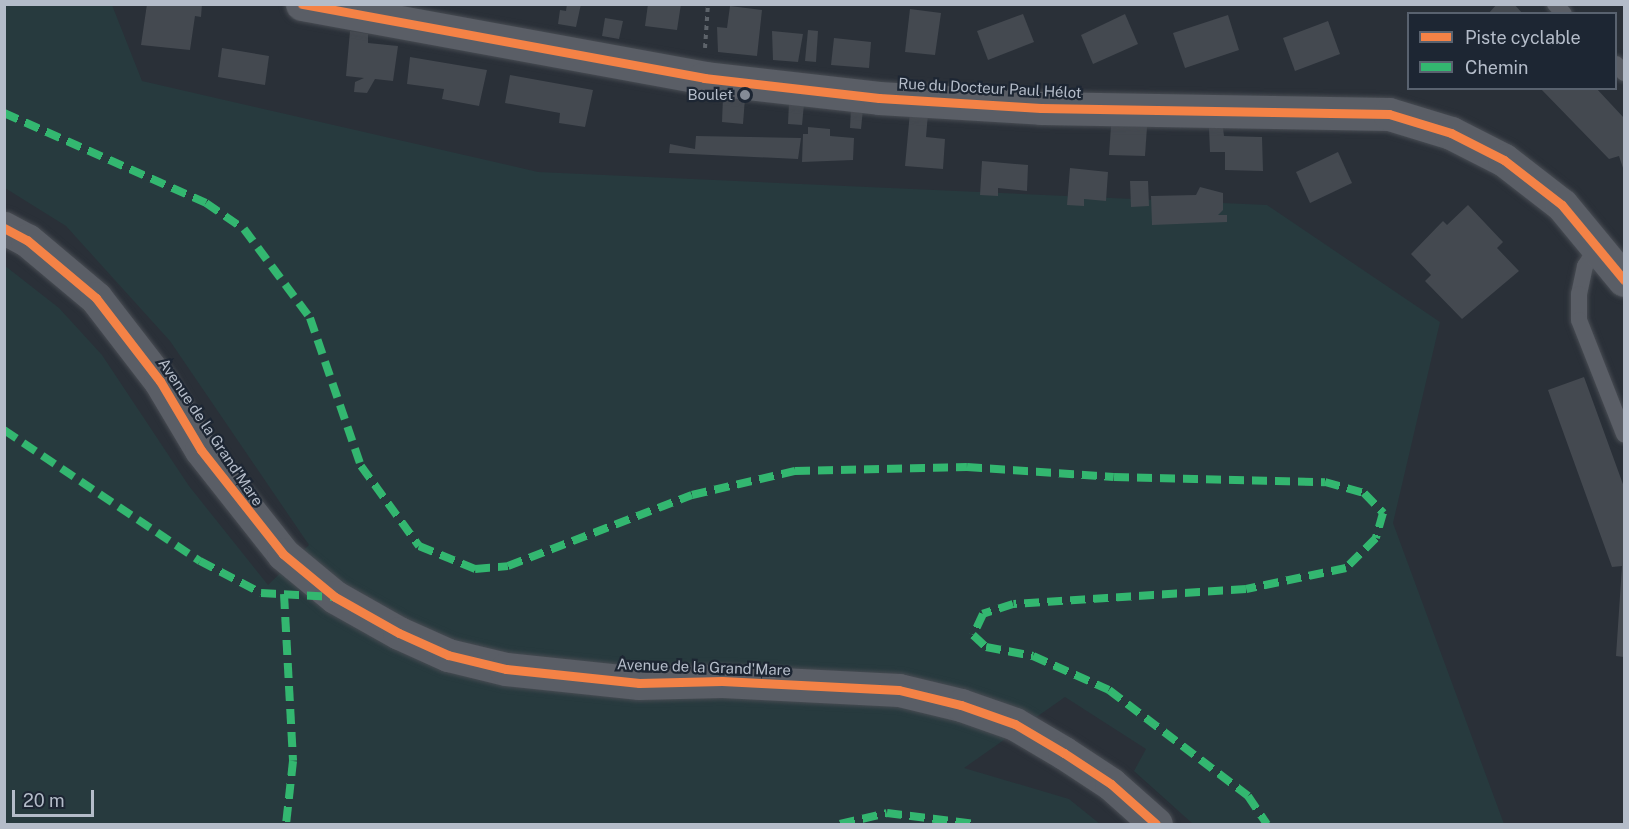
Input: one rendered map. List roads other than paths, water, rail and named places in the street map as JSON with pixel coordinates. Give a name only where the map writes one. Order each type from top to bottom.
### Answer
[{"type":"street","name":"Rue du Docteur Paul Hélot","points":[[302,4],[704,78],[879,98],[1041,108],[1389,114],[1451,133],[1504,160],[1562,205],[1624,280]]},
{"type":"street","name":"Avenue de la Grand'Mare","points":[[4,228],[27,240],[96,297],[160,381],[201,450],[283,554],[335,597],[399,633],[448,655],[506,669],[639,682],[722,681],[899,690],[961,705],[1014,724],[1064,753],[1111,784],[1156,825]]},
{"type":"lane","points":[[1598,246],[1585,266],[1579,320],[1624,434]]},
{"type":"place","name":"Boulet","points":[[745,95]]}]
